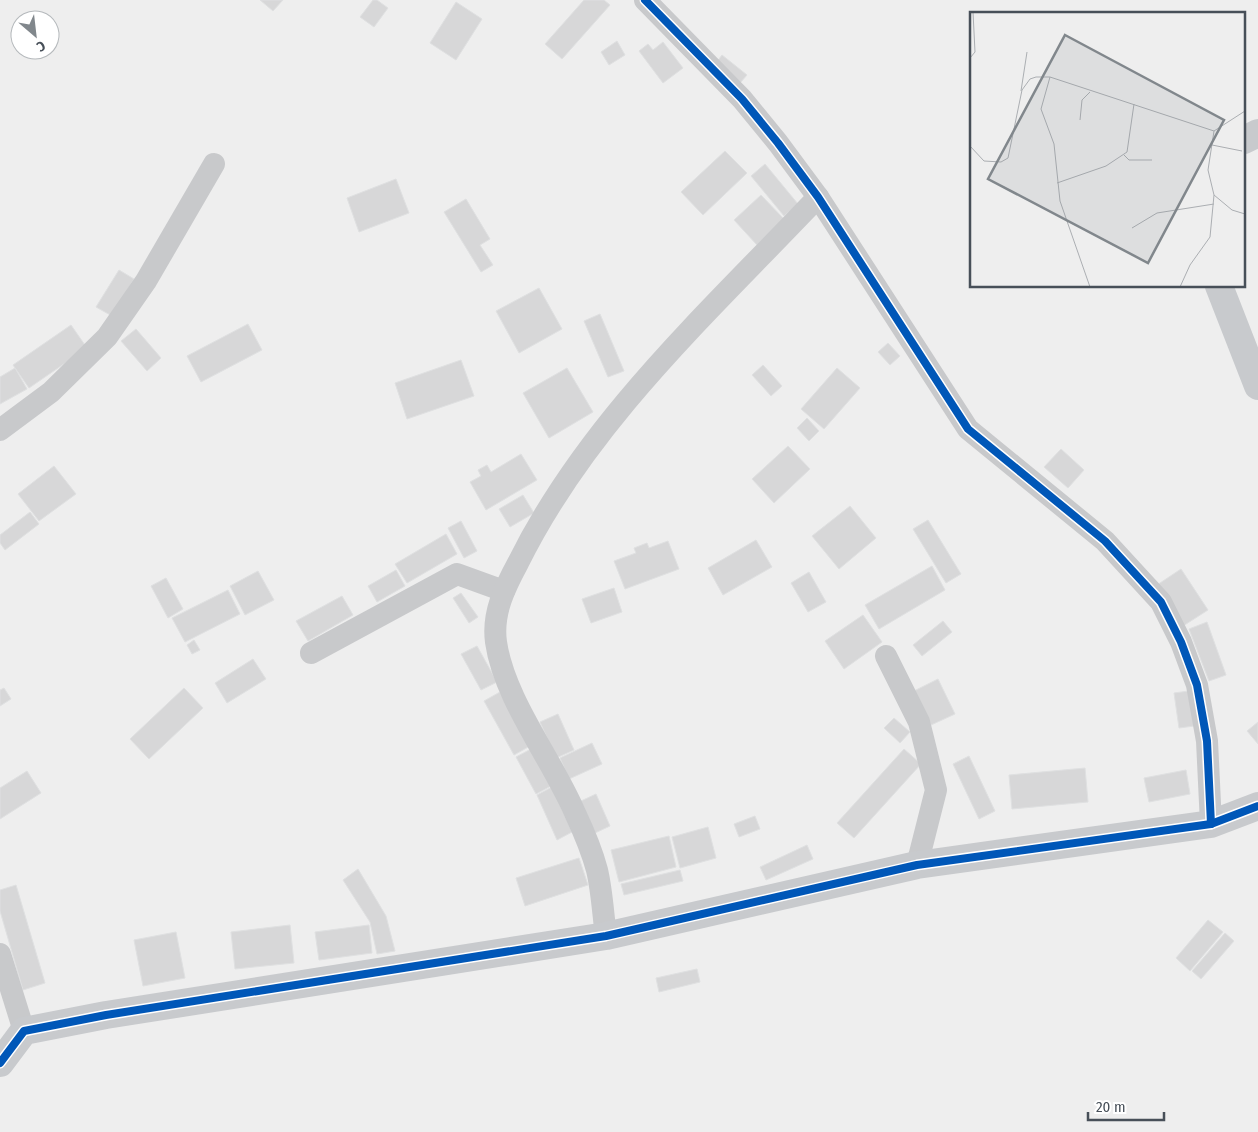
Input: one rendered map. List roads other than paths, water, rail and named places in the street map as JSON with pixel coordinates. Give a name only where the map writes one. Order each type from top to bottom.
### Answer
[{"type":"street","points":[[645,0],[742,99],[778,143],[818,197],[968,430],[1106,541],[1162,602],[1181,642],[1197,685],[1207,742],[1212,824]]},
{"type":"street","points":[[1246,139],[1258,133]]},
{"type":"street","points":[[0,430],[51,392],[107,337],[146,281],[214,164]]},
{"type":"street","points":[[606,936],[597,869],[575,812],[510,690],[496,642],[496,617],[504,591],[537,524],[577,463],[640,384],[818,197]]},
{"type":"street","points":[[1220,288],[1258,386]]},
{"type":"street","points":[[311,653],[457,574],[504,591]]},
{"type":"street","points":[[886,656],[918,722],[936,790],[917,865]]},
{"type":"street","points":[[0,1063],[24,1031],[106,1015],[606,936],[917,865],[1212,824],[1258,806]]},
{"type":"street","points":[[0,954],[24,1031]]}]
